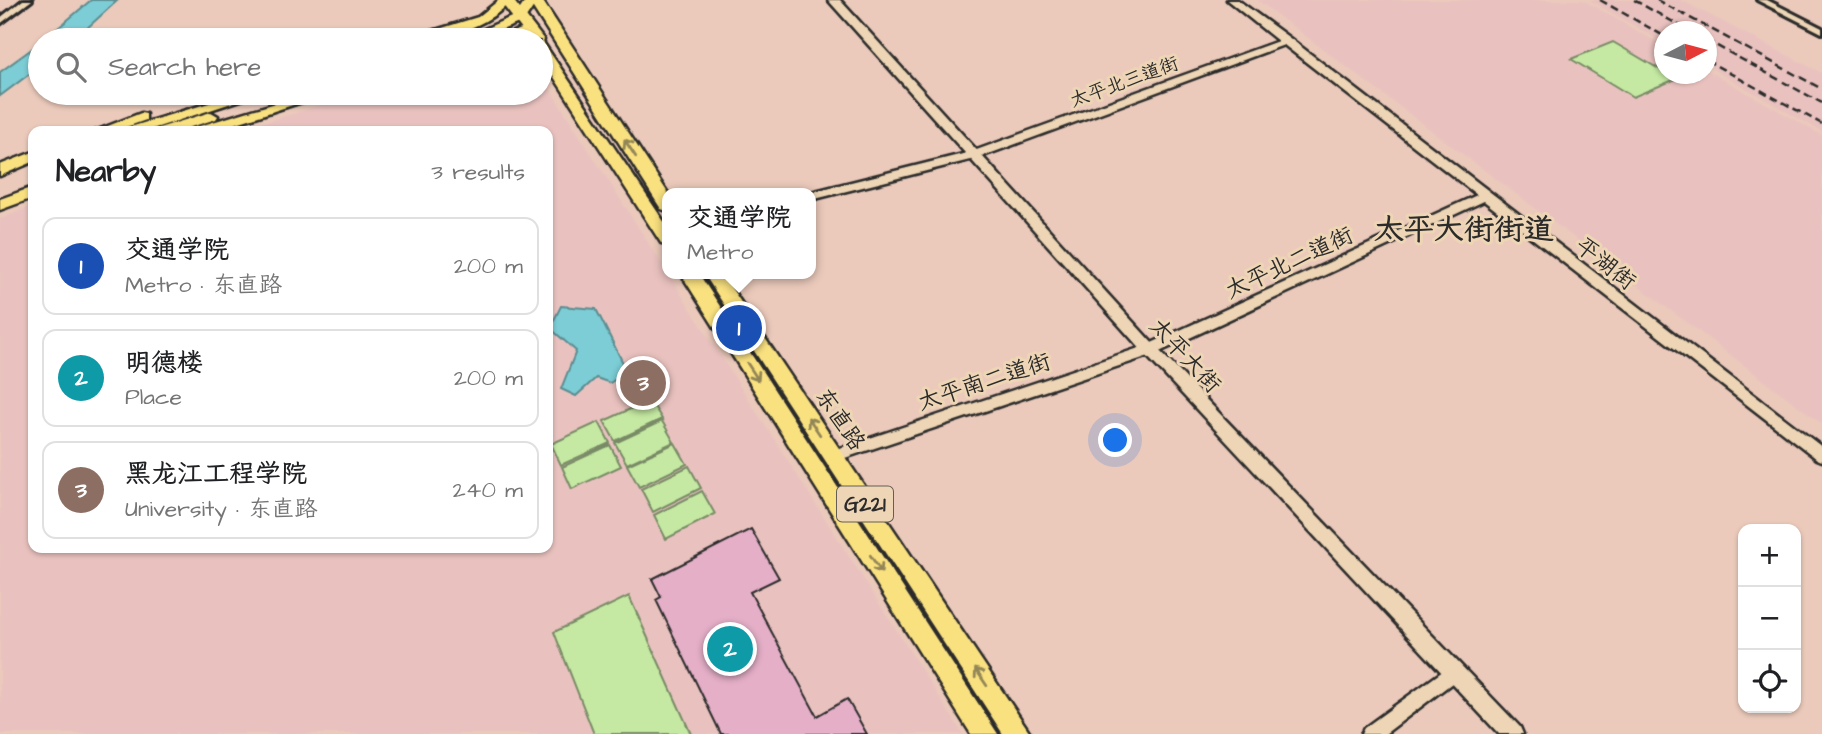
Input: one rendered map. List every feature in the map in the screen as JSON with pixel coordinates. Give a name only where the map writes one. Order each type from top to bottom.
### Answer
[{"type":"highway","points":[[534,0],[552,28]]},
{"type":"highway","points":[[513,6],[529,28]]},
{"type":"highway","points":[[553,29],[662,197]]},
{"type":"highway","points":[[553,64],[662,231]]},
{"type":"highway","name":"G221","points":[[693,279],[985,734]]},
{"type":"highway","name":"东直路","points":[[716,279],[1018,734]]},
{"type":"main road","points":[[453,28],[534,0]]},
{"type":"main road","name":"太平大街","points":[[834,0],[1150,350],[1513,734]]},
{"type":"main road","points":[[495,28],[513,6]]},
{"type":"main road","points":[[118,126],[184,105]]},
{"type":"main road","points":[[147,126],[216,105]]},
{"type":"main road","points":[[180,126],[250,105]]},
{"type":"main road","points":[[214,126],[284,105]]},
{"type":"main road","points":[[0,171],[28,159]]},
{"type":"main road","points":[[0,181],[28,170]]},
{"type":"main road","points":[[0,193],[28,181]]},
{"type":"main road","points":[[0,205],[28,194]]},
{"type":"street","points":[[0,22],[28,0]]},
{"type":"street","name":"平湖街","points":[[1232,0],[1822,455]]},
{"type":"street","points":[[1761,0],[1822,31]]},
{"type":"street","name":"太平北三道街","points":[[816,195],[974,155],[1287,41]]},
{"type":"street","name":"太平北二道街","points":[[1150,350],[1485,196]]},
{"type":"street","name":"太平南二道街","points":[[833,456],[1150,350]]},
{"type":"street","points":[[1370,734],[1454,671]]},
{"type":"shaded area","points":[[1257,0],[1583,0],[1654,40],[1654,84],[1717,84],[1717,76],[1822,135],[1822,424]]},
{"type":"shaded area","points":[[1589,0],[1681,0],[1822,73],[1822,132],[1717,72],[1717,21],[1654,21],[1654,37]]},
{"type":"shaded area","points":[[553,94],[662,264],[662,279],[672,279],[963,734],[0,734],[0,219],[28,207],[28,553],[553,553],[553,126],[253,126],[320,105],[553,105]]},
{"type":"green space","points":[[1613,42],[1654,66],[1654,84],[1664,84],[1633,97],[1571,59]]},
{"type":"green space","points":[[650,400],[662,419],[615,441],[604,421]]},
{"type":"green space","points":[[662,421],[674,442],[627,464],[615,443]]},
{"type":"green space","points":[[599,422],[610,443],[561,465],[553,443]]},
{"type":"green space","points":[[675,443],[687,464],[639,487],[627,465]]},
{"type":"green space","points":[[610,445],[621,466],[572,489],[562,467]]},
{"type":"green space","points":[[689,466],[701,488],[653,512],[641,489]]},
{"type":"green space","points":[[702,491],[715,514],[666,539],[654,515]]},
{"type":"green space","points":[[629,596],[691,734],[594,734],[554,632]]},
{"type":"water","points":[[91,0],[118,0],[87,28],[58,28]]},
{"type":"water","points":[[28,52],[28,75],[0,96],[0,72]]},
{"type":"water","points":[[561,306],[596,309],[627,371],[610,383],[596,378],[576,396],[561,389],[576,351],[553,331],[553,322]]},
{"type":"building","points":[[751,529],[779,578],[750,592],[817,716],[847,699],[867,734],[721,734],[656,600],[661,597],[652,579]]},
{"type":"railway","points":[[1600,0],[1654,30]]},
{"type":"railway","points":[[1634,0],[1671,21]]},
{"type":"railway","points":[[1657,0],[1822,89]]},
{"type":"railway","points":[[1717,46],[1822,103]]},
{"type":"railway","points":[[1717,66],[1822,124]]},
{"type":"place","name":"交通学院","points":[[739,328]]},
{"type":"place","name":"黑龙江工程学院","points":[[643,383]]},
{"type":"place","name":"明德楼","points":[[730,649]]},
{"type":"district","name":"太平大街街道","points":[[1464,229]]}]
